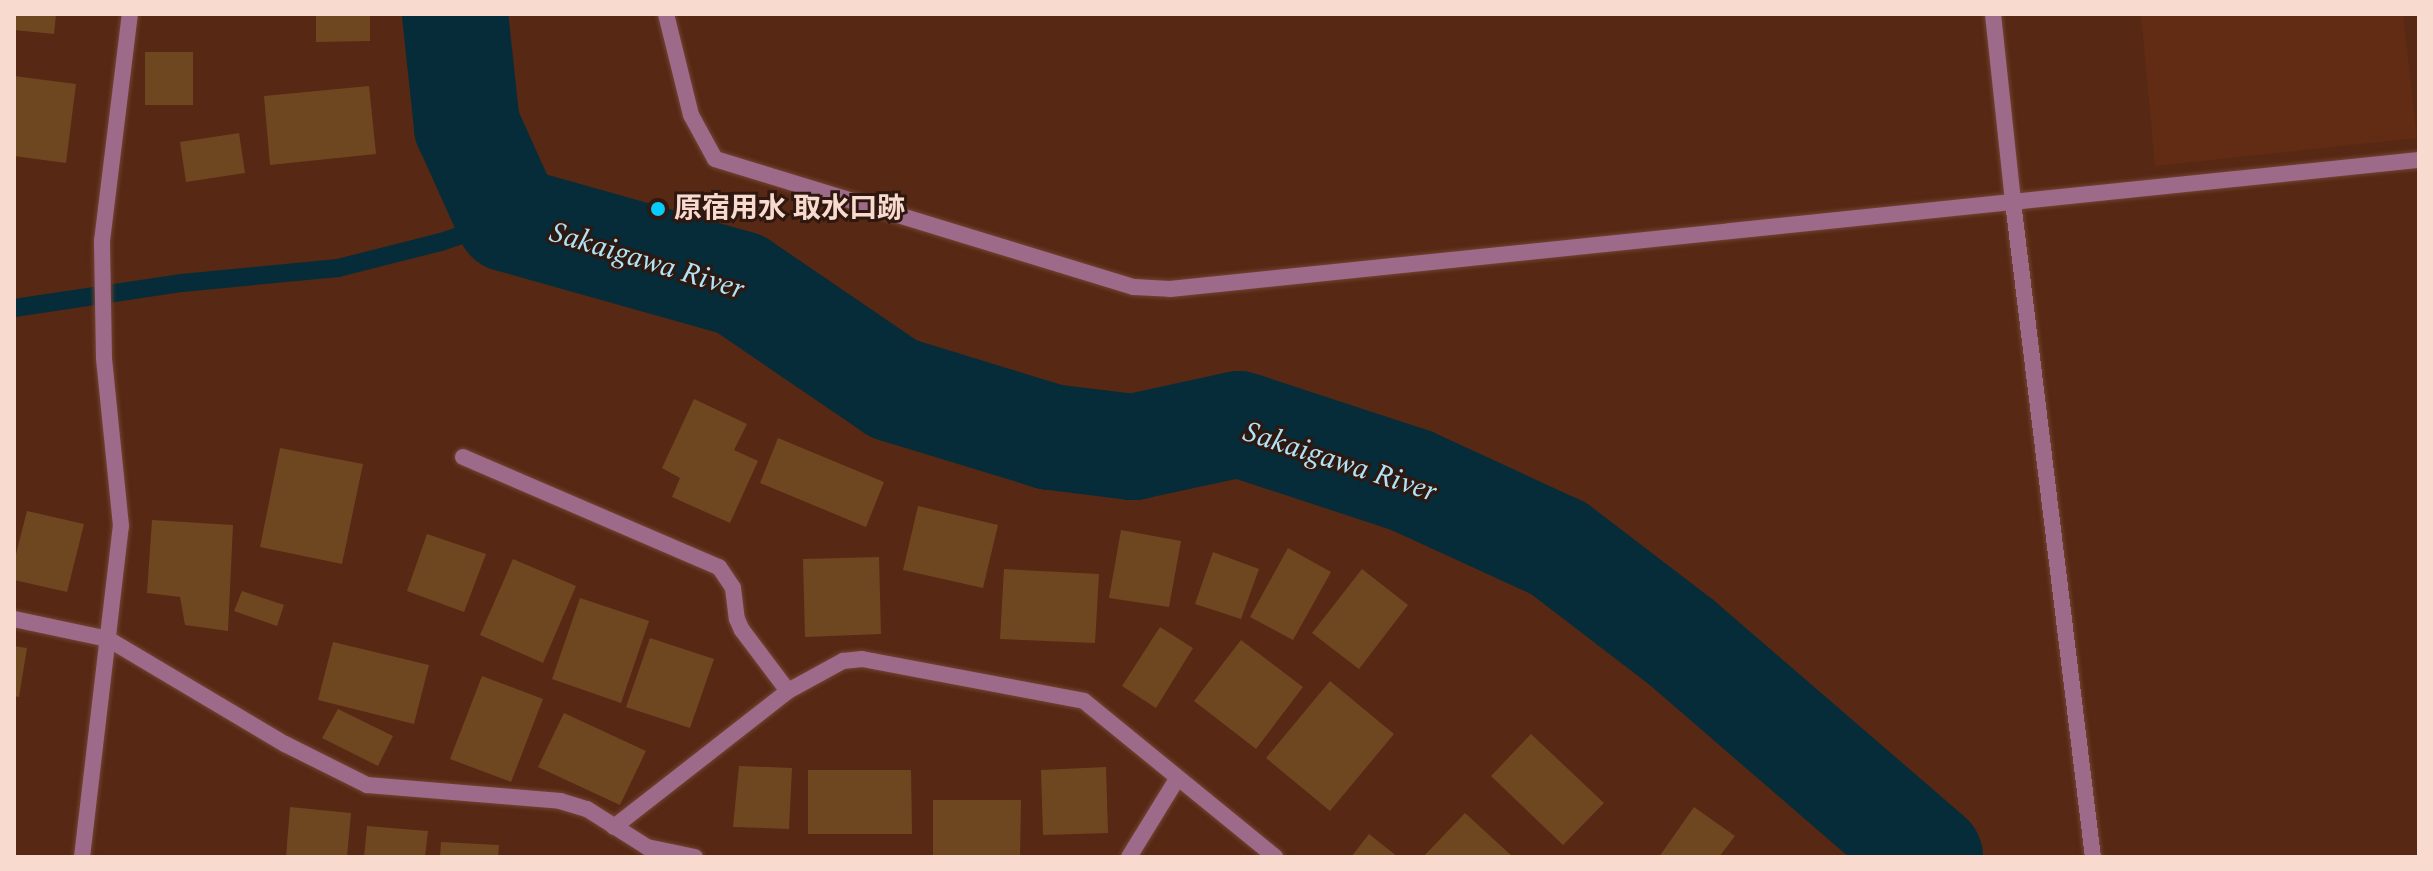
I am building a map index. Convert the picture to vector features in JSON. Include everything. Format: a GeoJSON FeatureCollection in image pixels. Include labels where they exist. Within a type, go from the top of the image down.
{"type":"FeatureCollection","features":[{"type":"Feature","properties":{"kind":"street"},"geometry":{"type":"LineString","coordinates":[[82,857],[121,526],[104,358],[102,241],[130,14]]}},
{"type":"Feature","properties":{"kind":"street"},"geometry":{"type":"LineString","coordinates":[[666,14],[691,115],[715,159],[1134,287],[1170,289],[2419,160]]}},
{"type":"Feature","properties":{"kind":"street"},"geometry":{"type":"LineString","coordinates":[[1993,14],[2093,857]]}},
{"type":"Feature","properties":{"kind":"street"},"geometry":{"type":"LineString","coordinates":[[463,457],[719,567],[733,588],[737,619],[742,630],[788,691]]}},
{"type":"Feature","properties":{"kind":"street"},"geometry":{"type":"LineString","coordinates":[[14,619],[108,639],[285,744],[367,785],[560,801],[587,809],[647,847],[695,857]]}},
{"type":"Feature","properties":{"kind":"street"},"geometry":{"type":"LineString","coordinates":[[614,827],[788,691],[843,661],[862,659],[1067,695],[1084,701],[1275,857]]}},
{"type":"Feature","properties":{"kind":"street"},"geometry":{"type":"LineString","coordinates":[[1129,857],[1177,779]]}},
{"type":"Feature","properties":{"kind":"shaded area"},"geometry":{"type":"Polygon","coordinates":[[[2141,14],[2403,14],[2417,138],[2155,166],[2141,14]]]}},
{"type":"Feature","properties":{"kind":"building"},"geometry":{"type":"Polygon","coordinates":[[[14,14],[56,14],[54,34],[14,30],[14,14]]]}},
{"type":"Feature","properties":{"kind":"building"},"geometry":{"type":"Polygon","coordinates":[[[316,14],[370,14],[370,41],[316,42],[316,14]]]}},
{"type":"Feature","properties":{"kind":"building"},"geometry":{"type":"Polygon","coordinates":[[[145,52],[193,52],[193,105],[145,105],[145,52]]]}},
{"type":"Feature","properties":{"kind":"building"},"geometry":{"type":"Polygon","coordinates":[[[14,76],[76,84],[66,163],[14,156],[14,76]]]}},
{"type":"Feature","properties":{"kind":"building"},"geometry":{"type":"Polygon","coordinates":[[[369,86],[376,154],[270,165],[264,96],[369,86]]]}},
{"type":"Feature","properties":{"kind":"building"},"geometry":{"type":"Polygon","coordinates":[[[239,133],[245,173],[186,182],[180,142],[239,133]]]}},
{"type":"Feature","properties":{"kind":"building"},"geometry":{"type":"Polygon","coordinates":[[[694,399],[747,424],[734,450],[758,461],[730,523],[672,497],[680,478],[662,468],[694,399]]]}},
{"type":"Feature","properties":{"kind":"building"},"geometry":{"type":"Polygon","coordinates":[[[778,438],[884,482],[866,527],[760,483],[778,438]]]}},
{"type":"Feature","properties":{"kind":"building"},"geometry":{"type":"Polygon","coordinates":[[[280,448],[363,464],[342,564],[260,547],[280,448]]]}},
{"type":"Feature","properties":{"kind":"building"},"geometry":{"type":"Polygon","coordinates":[[[918,506],[998,525],[983,588],[903,570],[918,506]]]}},
{"type":"Feature","properties":{"kind":"building"},"geometry":{"type":"Polygon","coordinates":[[[27,511],[84,524],[67,592],[14,580],[14,562],[27,511]]]}},
{"type":"Feature","properties":{"kind":"building"},"geometry":{"type":"Polygon","coordinates":[[[152,520],[233,525],[228,631],[185,625],[180,597],[147,593],[152,520]]]}},
{"type":"Feature","properties":{"kind":"building"},"geometry":{"type":"Polygon","coordinates":[[[1121,530],[1181,541],[1169,607],[1109,598],[1121,530]]]}},
{"type":"Feature","properties":{"kind":"building"},"geometry":{"type":"Polygon","coordinates":[[[427,534],[486,554],[464,612],[407,591],[427,534]]]}},
{"type":"Feature","properties":{"kind":"building"},"geometry":{"type":"Polygon","coordinates":[[[1288,548],[1331,572],[1293,640],[1250,617],[1288,548]]]}},
{"type":"Feature","properties":{"kind":"building"},"geometry":{"type":"Polygon","coordinates":[[[1213,552],[1259,569],[1241,619],[1195,604],[1213,552]]]}},
{"type":"Feature","properties":{"kind":"building"},"geometry":{"type":"Polygon","coordinates":[[[879,557],[881,634],[805,637],[803,559],[879,557]]]}},
{"type":"Feature","properties":{"kind":"building"},"geometry":{"type":"Polygon","coordinates":[[[513,559],[576,586],[543,663],[480,635],[513,559]]]}},
{"type":"Feature","properties":{"kind":"building"},"geometry":{"type":"Polygon","coordinates":[[[1004,569],[1099,574],[1095,643],[1000,639],[1004,569]]]}},
{"type":"Feature","properties":{"kind":"building"},"geometry":{"type":"Polygon","coordinates":[[[1362,569],[1408,605],[1359,669],[1312,633],[1362,569]]]}},
{"type":"Feature","properties":{"kind":"building"},"geometry":{"type":"Polygon","coordinates":[[[242,591],[284,605],[277,626],[234,611],[242,591]]]}},
{"type":"Feature","properties":{"kind":"building"},"geometry":{"type":"Polygon","coordinates":[[[580,598],[649,621],[621,703],[552,679],[580,598]]]}},
{"type":"Feature","properties":{"kind":"building"},"geometry":{"type":"Polygon","coordinates":[[[1160,627],[1193,648],[1156,708],[1122,686],[1160,627]]]}},
{"type":"Feature","properties":{"kind":"building"},"geometry":{"type":"Polygon","coordinates":[[[650,638],[714,659],[690,728],[626,707],[650,638]]]}},
{"type":"Feature","properties":{"kind":"building"},"geometry":{"type":"Polygon","coordinates":[[[1241,640],[1303,687],[1256,749],[1194,701],[1241,640]]]}},
{"type":"Feature","properties":{"kind":"building"},"geometry":{"type":"Polygon","coordinates":[[[333,642],[429,665],[414,724],[318,700],[333,642]]]}},
{"type":"Feature","properties":{"kind":"building"},"geometry":{"type":"Polygon","coordinates":[[[14,646],[27,648],[19,697],[14,696],[14,646]]]}},
{"type":"Feature","properties":{"kind":"building"},"geometry":{"type":"Polygon","coordinates":[[[482,676],[543,699],[511,782],[450,759],[482,676]]]}},
{"type":"Feature","properties":{"kind":"building"},"geometry":{"type":"Polygon","coordinates":[[[1330,681],[1394,734],[1330,811],[1266,758],[1330,681]]]}},
{"type":"Feature","properties":{"kind":"building"},"geometry":{"type":"Polygon","coordinates":[[[338,709],[393,736],[378,766],[322,738],[338,709]]]}},
{"type":"Feature","properties":{"kind":"building"},"geometry":{"type":"Polygon","coordinates":[[[564,713],[646,751],[620,805],[538,767],[564,713]]]}},
{"type":"Feature","properties":{"kind":"building"},"geometry":{"type":"Polygon","coordinates":[[[1531,734],[1604,803],[1563,845],[1491,776],[1531,734]]]}},
{"type":"Feature","properties":{"kind":"building"},"geometry":{"type":"Polygon","coordinates":[[[739,766],[792,768],[789,829],[733,827],[739,766]]]}},
{"type":"Feature","properties":{"kind":"building"},"geometry":{"type":"Polygon","coordinates":[[[1106,767],[1108,833],[1043,835],[1041,770],[1106,767]]]}},
{"type":"Feature","properties":{"kind":"building"},"geometry":{"type":"Polygon","coordinates":[[[808,770],[911,770],[912,834],[808,834],[808,770]]]}},
{"type":"Feature","properties":{"kind":"building"},"geometry":{"type":"Polygon","coordinates":[[[933,800],[1021,800],[1020,857],[933,857],[933,800]]]}},
{"type":"Feature","properties":{"kind":"building"},"geometry":{"type":"Polygon","coordinates":[[[290,807],[351,813],[347,857],[286,857],[290,807]]]}},
{"type":"Feature","properties":{"kind":"building"},"geometry":{"type":"Polygon","coordinates":[[[1694,807],[1735,836],[1719,857],[1659,857],[1694,807]]]}},
{"type":"Feature","properties":{"kind":"building"},"geometry":{"type":"Polygon","coordinates":[[[1465,813],[1513,857],[1423,857],[1465,813]]]}},
{"type":"Feature","properties":{"kind":"building"},"geometry":{"type":"Polygon","coordinates":[[[367,826],[428,831],[425,857],[364,857],[367,826]]]}},
{"type":"Feature","properties":{"kind":"building"},"geometry":{"type":"Polygon","coordinates":[[[1369,834],[1398,857],[1351,857],[1369,834]]]}},
{"type":"Feature","properties":{"kind":"building"},"geometry":{"type":"Polygon","coordinates":[[[441,842],[499,845],[498,857],[440,857],[441,842]]]}},
{"type":"Feature","properties":{"kind":"waterway","name":"Sakaigawa River"},"geometry":{"type":"LineString","coordinates":[[455,14],[467,126],[509,219],[740,284],[894,389],[1051,437],[1133,447],[1239,424],[1412,481],[1558,548],[1681,642],[1930,857]]}},
{"type":"Feature","properties":{"kind":"waterway"},"geometry":{"type":"LineString","coordinates":[[14,308],[182,283],[338,268],[441,242],[509,219]]}},
{"type":"Feature","properties":{"kind":"place","name":"原宿用水 取水口跡"},"geometry":{"type":"Point","coordinates":[658,209]}}]}
